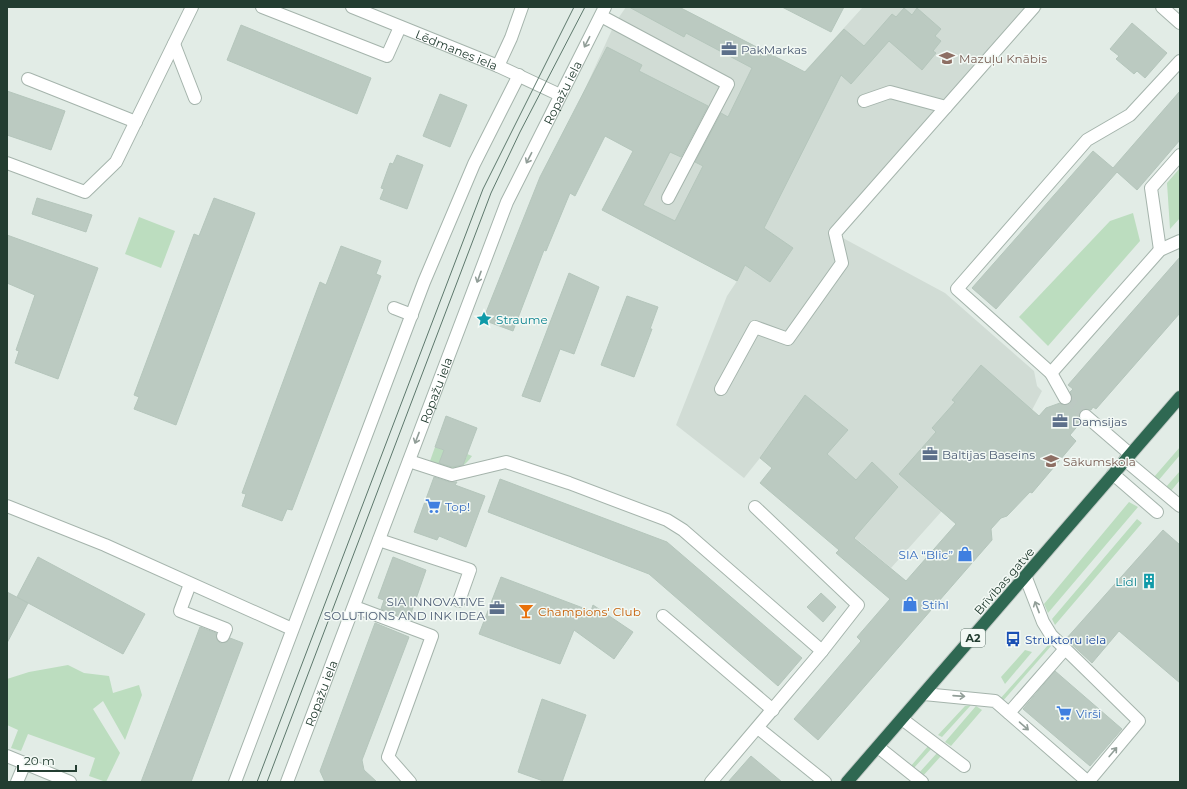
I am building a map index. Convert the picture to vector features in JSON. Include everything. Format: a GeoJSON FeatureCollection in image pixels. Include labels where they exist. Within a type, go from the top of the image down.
{"type":"FeatureCollection","features":[{"type":"Feature","properties":{"kind":"highway","name":"Brīvības gatve"},"geometry":{"type":"LineString","coordinates":[[848,782],[1026,578],[1180,397]]}},
{"type":"Feature","properties":{"kind":"street"},"geometry":{"type":"LineString","coordinates":[[7,163],[85,192],[116,162],[192,7]]}},
{"type":"Feature","properties":{"kind":"street"},"geometry":{"type":"LineString","coordinates":[[262,7],[387,56],[400,27]]}},
{"type":"Feature","properties":{"kind":"street","name":"Lēdmanes iela"},"geometry":{"type":"LineString","coordinates":[[352,7],[498,66],[560,95]]}},
{"type":"Feature","properties":{"kind":"street"},"geometry":{"type":"LineString","coordinates":[[498,66],[511,38],[522,7]]}},
{"type":"Feature","properties":{"kind":"street"},"geometry":{"type":"LineString","coordinates":[[721,389],[755,327],[788,339],[842,263],[835,233],[1034,7]]}},
{"type":"Feature","properties":{"kind":"street"},"geometry":{"type":"LineString","coordinates":[[1162,7],[1180,23]]}},
{"type":"Feature","properties":{"kind":"street"},"geometry":{"type":"LineString","coordinates":[[603,11],[728,84],[668,198]]}},
{"type":"Feature","properties":{"kind":"street","name":"Ropažu iela"},"geometry":{"type":"LineString","coordinates":[[287,782],[507,202],[603,11]]}},
{"type":"Feature","properties":{"kind":"street"},"geometry":{"type":"LineString","coordinates":[[174,44],[195,98]]}},
{"type":"Feature","properties":{"kind":"street"},"geometry":{"type":"LineString","coordinates":[[1065,398],[1051,373],[957,289],[1087,140],[1130,115],[1180,60]]}},
{"type":"Feature","properties":{"kind":"street"},"geometry":{"type":"LineString","coordinates":[[235,782],[412,315],[474,164],[519,75]]}},
{"type":"Feature","properties":{"kind":"street"},"geometry":{"type":"LineString","coordinates":[[28,80],[136,122]]}},
{"type":"Feature","properties":{"kind":"street"},"geometry":{"type":"LineString","coordinates":[[864,101],[890,92],[946,107]]}},
{"type":"Feature","properties":{"kind":"street"},"geometry":{"type":"LineString","coordinates":[[1160,250],[1151,188],[1180,155]]}},
{"type":"Feature","properties":{"kind":"street"},"geometry":{"type":"LineString","coordinates":[[1051,373],[1160,250],[1180,241]]}},
{"type":"Feature","properties":{"kind":"street"},"geometry":{"type":"LineString","coordinates":[[394,308],[412,315]]}},
{"type":"Feature","properties":{"kind":"street"},"geometry":{"type":"LineString","coordinates":[[1086,416],[1180,506]]}},
{"type":"Feature","properties":{"kind":"street"},"geometry":{"type":"LineString","coordinates":[[409,461],[452,475],[506,462],[569,483],[667,520],[683,530],[822,651]]}},
{"type":"Feature","properties":{"kind":"street"},"geometry":{"type":"LineString","coordinates":[[1113,474],[1157,512]]}},
{"type":"Feature","properties":{"kind":"street"},"geometry":{"type":"LineString","coordinates":[[7,506],[105,545],[292,629]]}},
{"type":"Feature","properties":{"kind":"street"},"geometry":{"type":"LineString","coordinates":[[711,782],[822,651],[858,605],[755,507]]}},
{"type":"Feature","properties":{"kind":"street"},"geometry":{"type":"LineString","coordinates":[[379,540],[470,570],[459,601]]}},
{"type":"Feature","properties":{"kind":"street"},"geometry":{"type":"LineString","coordinates":[[924,694],[995,701],[1088,782],[1139,721],[1051,635],[1043,622],[1026,578]]}},
{"type":"Feature","properties":{"kind":"street"},"geometry":{"type":"LineString","coordinates":[[190,584],[180,611],[226,629],[223,636]]}},
{"type":"Feature","properties":{"kind":"street"},"geometry":{"type":"LineString","coordinates":[[354,607],[432,636],[388,757],[410,782]]}},
{"type":"Feature","properties":{"kind":"street"},"geometry":{"type":"LineString","coordinates":[[663,616],[773,710]]}},
{"type":"Feature","properties":{"kind":"street"},"geometry":{"type":"LineString","coordinates":[[1008,713],[1065,649]]}},
{"type":"Feature","properties":{"kind":"street"},"geometry":{"type":"LineString","coordinates":[[902,719],[964,766]]}},
{"type":"Feature","properties":{"kind":"street"},"geometry":{"type":"LineString","coordinates":[[758,728],[825,782]]}},
{"type":"Feature","properties":{"kind":"street"},"geometry":{"type":"LineString","coordinates":[[878,747],[922,782]]}},
{"type":"Feature","properties":{"kind":"street"},"geometry":{"type":"LineString","coordinates":[[7,756],[70,782]]}},
{"type":"Feature","properties":{"kind":"street"},"geometry":{"type":"LineString","coordinates":[[17,782],[25,763]]}},
{"type":"Feature","properties":{"kind":"shaded area"},"geometry":{"type":"Polygon","coordinates":[[[626,7],[679,7],[804,72],[863,7],[1043,7],[943,121],[934,113],[828,230],[945,293],[1034,371],[1037,386],[1042,391],[1032,410],[891,568],[760,458],[744,478],[676,425],[727,296],[737,281],[612,215],[647,149],[575,111],[615,23],[626,7]]]}},
{"type":"Feature","properties":{"kind":"green space"},"geometry":{"type":"Polygon","coordinates":[[[1180,168],[1180,218],[1170,229],[1167,183],[1180,168]]]}},
{"type":"Feature","properties":{"kind":"green space"},"geometry":{"type":"Polygon","coordinates":[[[1133,213],[1140,241],[1048,346],[1019,317],[1110,221],[1133,213]]]}},
{"type":"Feature","properties":{"kind":"green space"},"geometry":{"type":"Polygon","coordinates":[[[139,217],[175,231],[161,268],[125,254],[139,217]]]}},
{"type":"Feature","properties":{"kind":"green space"},"geometry":{"type":"Polygon","coordinates":[[[435,447],[466,458],[467,454],[472,456],[467,462],[458,467],[453,468],[442,466],[430,461],[435,447]]]}},
{"type":"Feature","properties":{"kind":"green space"},"geometry":{"type":"Polygon","coordinates":[[[1180,447],[1180,455],[1158,481],[1154,477],[1180,447]]]}},
{"type":"Feature","properties":{"kind":"green space"},"geometry":{"type":"Polygon","coordinates":[[[1180,471],[1180,480],[1171,491],[1166,487],[1180,471]]]}},
{"type":"Feature","properties":{"kind":"green space"},"geometry":{"type":"Polygon","coordinates":[[[1129,502],[1138,507],[1048,613],[1044,604],[1129,502]]]}},
{"type":"Feature","properties":{"kind":"green space"},"geometry":{"type":"Polygon","coordinates":[[[1137,519],[1142,523],[1055,625],[1052,619],[1137,519]]]}},
{"type":"Feature","properties":{"kind":"green space"},"geometry":{"type":"Polygon","coordinates":[[[1049,644],[1051,646],[1002,702],[999,700],[1049,644]]]}},
{"type":"Feature","properties":{"kind":"green space"},"geometry":{"type":"Polygon","coordinates":[[[1025,650],[1032,652],[1005,684],[1001,677],[1025,650]]]}},
{"type":"Feature","properties":{"kind":"green space"},"geometry":{"type":"Polygon","coordinates":[[[68,665],[84,673],[109,676],[113,693],[139,685],[142,695],[125,740],[103,701],[93,709],[120,753],[106,782],[89,776],[95,758],[28,734],[21,751],[11,748],[18,730],[7,725],[7,679],[29,672],[68,665]]]}},
{"type":"Feature","properties":{"kind":"green space"},"geometry":{"type":"Polygon","coordinates":[[[971,705],[942,737],[938,735],[965,706],[971,705]]]}},
{"type":"Feature","properties":{"kind":"green space"},"geometry":{"type":"Polygon","coordinates":[[[976,706],[982,710],[951,746],[945,742],[976,706]]]}},
{"type":"Feature","properties":{"kind":"green space"},"geometry":{"type":"Polygon","coordinates":[[[929,745],[932,748],[913,769],[910,767],[929,745]]]}},
{"type":"Feature","properties":{"kind":"green space"},"geometry":{"type":"Polygon","coordinates":[[[937,753],[941,756],[922,777],[918,774],[937,753]]]}},
{"type":"Feature","properties":{"kind":"building"},"geometry":{"type":"Polygon","coordinates":[[[629,7],[679,7],[805,72],[844,29],[864,46],[892,14],[896,17],[904,8],[912,15],[917,8],[941,29],[935,36],[941,41],[933,51],[936,53],[922,70],[889,41],[851,84],[841,75],[764,228],[793,248],[770,282],[745,265],[737,281],[602,210],[633,151],[605,136],[575,196],[570,193],[546,251],[544,250],[513,331],[483,320],[540,177],[607,47],[642,65],[639,71],[708,106],[681,157],[670,152],[643,205],[675,221],[703,166],[695,162],[721,113],[728,117],[752,68],[686,33],[684,37],[629,7]]]}},
{"type":"Feature","properties":{"kind":"building"},"geometry":{"type":"Polygon","coordinates":[[[782,7],[844,7],[831,32],[782,7]]]}},
{"type":"Feature","properties":{"kind":"building"},"geometry":{"type":"Polygon","coordinates":[[[1132,23],[1167,53],[1145,78],[1137,71],[1134,74],[1116,59],[1119,56],[1110,49],[1132,23]]]}},
{"type":"Feature","properties":{"kind":"building"},"geometry":{"type":"Polygon","coordinates":[[[241,25],[371,78],[357,114],[227,60],[241,25]]]}},
{"type":"Feature","properties":{"kind":"building"},"geometry":{"type":"Polygon","coordinates":[[[7,91],[65,111],[51,150],[7,135],[7,91]]]}},
{"type":"Feature","properties":{"kind":"building"},"geometry":{"type":"Polygon","coordinates":[[[1180,91],[1180,140],[1137,190],[1117,172],[996,309],[972,288],[1093,151],[1113,168],[1180,91]]]}},
{"type":"Feature","properties":{"kind":"building"},"geometry":{"type":"Polygon","coordinates":[[[440,94],[467,105],[450,147],[423,136],[440,94]]]}},
{"type":"Feature","properties":{"kind":"building"},"geometry":{"type":"Polygon","coordinates":[[[397,155],[423,165],[407,209],[380,199],[384,189],[381,188],[390,163],[393,164],[397,155]]]}},
{"type":"Feature","properties":{"kind":"building"},"geometry":{"type":"Polygon","coordinates":[[[37,198],[92,215],[86,232],[32,214],[37,198]]]}},
{"type":"Feature","properties":{"kind":"building"},"geometry":{"type":"Polygon","coordinates":[[[214,198],[255,213],[176,425],[134,409],[139,397],[134,395],[194,234],[199,236],[214,198]]]}},
{"type":"Feature","properties":{"kind":"building"},"geometry":{"type":"Polygon","coordinates":[[[7,235],[98,268],[58,379],[15,363],[19,351],[16,350],[35,295],[7,283],[7,235]]]}},
{"type":"Feature","properties":{"kind":"building"},"geometry":{"type":"Polygon","coordinates":[[[341,246],[381,261],[376,274],[381,276],[292,510],[287,509],[282,521],[242,506],[246,494],[242,493],[320,282],[326,285],[341,246]]]}},
{"type":"Feature","properties":{"kind":"building"},"geometry":{"type":"Polygon","coordinates":[[[1180,257],[1180,313],[1096,409],[1093,407],[1091,410],[1084,409],[1080,411],[1079,418],[1081,422],[1070,435],[1076,441],[1032,493],[1030,492],[1007,516],[1001,518],[991,529],[992,540],[818,740],[794,719],[861,641],[857,637],[890,599],[836,553],[839,550],[760,483],[772,468],[760,458],[805,395],[848,430],[827,454],[856,480],[872,462],[898,487],[854,538],[906,581],[956,524],[899,474],[936,432],[932,428],[955,402],[952,400],[981,365],[1039,416],[1046,408],[1060,403],[1065,405],[1069,404],[1072,398],[1070,392],[1073,389],[1068,385],[1180,257]]]}},
{"type":"Feature","properties":{"kind":"building"},"geometry":{"type":"Polygon","coordinates":[[[569,273],[599,287],[574,354],[560,349],[540,402],[522,396],[569,273]]]}},
{"type":"Feature","properties":{"kind":"building"},"geometry":{"type":"Polygon","coordinates":[[[627,296],[658,307],[650,329],[652,329],[634,377],[601,365],[627,296]]]}},
{"type":"Feature","properties":{"kind":"building"},"geometry":{"type":"Polygon","coordinates":[[[446,416],[477,428],[463,465],[452,467],[439,463],[444,450],[435,447],[446,416]]]}},
{"type":"Feature","properties":{"kind":"building"},"geometry":{"type":"Polygon","coordinates":[[[434,477],[450,482],[457,482],[455,485],[485,496],[466,547],[439,536],[437,540],[414,532],[434,477]]]}},
{"type":"Feature","properties":{"kind":"building"},"geometry":{"type":"Polygon","coordinates":[[[500,479],[667,542],[802,658],[778,686],[649,574],[488,512],[500,479]]]}},
{"type":"Feature","properties":{"kind":"building","name":"Lidl"},"geometry":{"type":"Polygon","coordinates":[[[1163,530],[1180,545],[1180,683],[1119,631],[1092,663],[1066,639],[1163,530]]]}},
{"type":"Feature","properties":{"kind":"building"},"geometry":{"type":"Polygon","coordinates":[[[38,557],[145,614],[123,654],[17,597],[38,557]]]}},
{"type":"Feature","properties":{"kind":"building"},"geometry":{"type":"Polygon","coordinates":[[[393,557],[426,570],[409,619],[381,609],[384,600],[378,598],[393,557]]]}},
{"type":"Feature","properties":{"kind":"building"},"geometry":{"type":"Polygon","coordinates":[[[501,577],[591,611],[593,605],[633,632],[614,659],[574,630],[560,664],[479,634],[501,577]]]}},
{"type":"Feature","properties":{"kind":"building"},"geometry":{"type":"Polygon","coordinates":[[[7,592],[28,603],[7,643],[7,592]]]}},
{"type":"Feature","properties":{"kind":"building"},"geometry":{"type":"Polygon","coordinates":[[[821,593],[836,607],[823,622],[807,607],[821,593]]]}},
{"type":"Feature","properties":{"kind":"building"},"geometry":{"type":"Polygon","coordinates":[[[375,623],[409,637],[362,760],[364,770],[377,782],[325,782],[320,771],[375,623]]]}},
{"type":"Feature","properties":{"kind":"building"},"geometry":{"type":"Polygon","coordinates":[[[200,627],[216,633],[217,640],[220,643],[227,642],[230,638],[243,643],[191,782],[141,782],[200,627]]]}},
{"type":"Feature","properties":{"kind":"building","name":"Virši"},"geometry":{"type":"Polygon","coordinates":[[[1055,671],[1122,729],[1090,766],[1023,709],[1055,671]]]}},
{"type":"Feature","properties":{"kind":"building"},"geometry":{"type":"Polygon","coordinates":[[[542,699],[586,715],[562,782],[546,782],[518,772],[542,699]]]}},
{"type":"Feature","properties":{"kind":"building"},"geometry":{"type":"Polygon","coordinates":[[[751,756],[782,782],[728,782],[751,756]]]}},
{"type":"Feature","properties":{"kind":"tunnel"},"geometry":{"type":"LineString","coordinates":[[1065,398],[1086,416]]}},
{"type":"Feature","properties":{"kind":"tram line"},"geometry":{"type":"LineString","coordinates":[[257,782],[483,189],[574,7]]}},
{"type":"Feature","properties":{"kind":"tram line"},"geometry":{"type":"LineString","coordinates":[[267,782],[491,193],[520,132],[585,7]]}},
{"type":"Feature","properties":{"kind":"place","name":"PakMarkas"},"geometry":{"type":"Point","coordinates":[729,49]}},
{"type":"Feature","properties":{"kind":"place","name":"Mazuļu Knābis"},"geometry":{"type":"Point","coordinates":[947,58]}},
{"type":"Feature","properties":{"kind":"place","name":"Straume"},"geometry":{"type":"Point","coordinates":[484,319]}},
{"type":"Feature","properties":{"kind":"place","name":"Damsijas"},"geometry":{"type":"Point","coordinates":[1060,421]}},
{"type":"Feature","properties":{"kind":"place","name":"Baltijas Baseins"},"geometry":{"type":"Point","coordinates":[930,454]}},
{"type":"Feature","properties":{"kind":"place","name":"Sākumskola"},"geometry":{"type":"Point","coordinates":[1051,461]}},
{"type":"Feature","properties":{"kind":"place","name":"Top!"},"geometry":{"type":"Point","coordinates":[433,506]}},
{"type":"Feature","properties":{"kind":"place","name":"SIA “Blic”"},"geometry":{"type":"Point","coordinates":[965,554]}},
{"type":"Feature","properties":{"kind":"place","name":"Lidl"},"geometry":{"type":"Point","coordinates":[1149,581]}},
{"type":"Feature","properties":{"kind":"place","name":"Stihl"},"geometry":{"type":"Point","coordinates":[910,604]}},
{"type":"Feature","properties":{"kind":"place","name":"SIA INNOVATIVE SOLUTIONS AND INK IDEA"},"geometry":{"type":"Point","coordinates":[497,608]}},
{"type":"Feature","properties":{"kind":"place","name":"Champions' Club"},"geometry":{"type":"Point","coordinates":[526,611]}},
{"type":"Feature","properties":{"kind":"place","name":"Struktoru iela"},"geometry":{"type":"Point","coordinates":[1013,639]}},
{"type":"Feature","properties":{"kind":"place","name":"Virši"},"geometry":{"type":"Point","coordinates":[1064,713]}}]}
